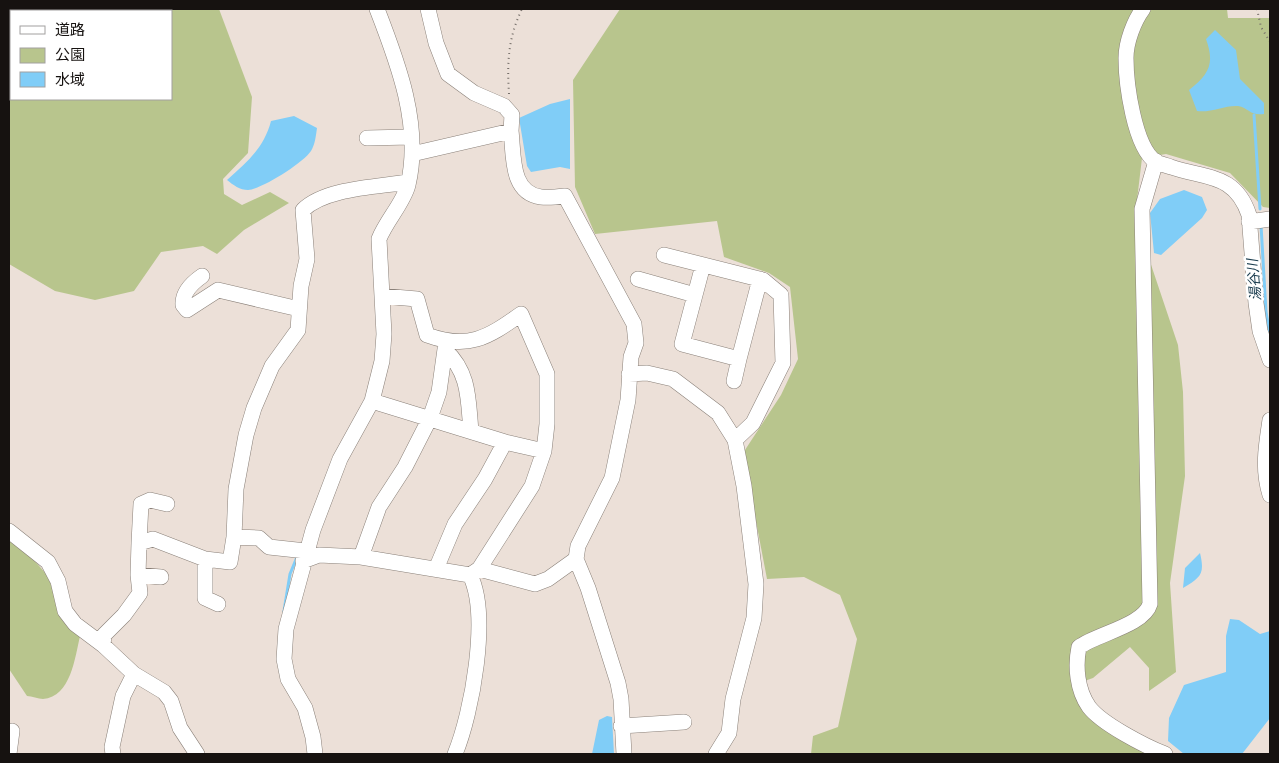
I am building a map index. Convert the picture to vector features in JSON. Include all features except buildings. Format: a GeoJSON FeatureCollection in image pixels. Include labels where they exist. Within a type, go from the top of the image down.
{"type":"FeatureCollection","features":[{"type":"Feature","properties":{"kind":"street"},"geometry":{"type":"LineString","coordinates":[[315,754],[313,737],[305,708],[288,678],[284,658],[286,629],[305,556],[340,459],[372,401],[382,361],[380,239],[408,182],[412,154],[399,66],[377,9]]}},
{"type":"Feature","properties":{"kind":"street"},"geometry":{"type":"LineString","coordinates":[[428,9],[436,43],[448,74],[474,92],[504,106],[511,114],[516,177],[524,191],[540,197],[565,196],[578,225],[628,310],[634,324],[636,343],[629,374],[624,426],[612,478],[578,546],[576,559],[588,588],[618,683],[621,699],[624,754]]}},
{"type":"Feature","properties":{"kind":"street"},"geometry":{"type":"LineString","coordinates":[[1143,9],[1135,20],[1126,57],[1134,119],[1142,144],[1156,162],[1219,179],[1234,188],[1244,199],[1249,222],[1260,331],[1270,360]]}},
{"type":"Feature","properties":{"kind":"street"},"geometry":{"type":"LineString","coordinates":[[412,154],[511,131]]}},
{"type":"Feature","properties":{"kind":"street"},"geometry":{"type":"LineString","coordinates":[[367,138],[410,137]]}},
{"type":"Feature","properties":{"kind":"street"},"geometry":{"type":"LineString","coordinates":[[1156,162],[1142,209],[1150,604],[1139,619],[1090,639],[1079,647],[1075,663],[1082,692],[1090,708],[1142,744],[1165,754]]}},
{"type":"Feature","properties":{"kind":"street"},"geometry":{"type":"LineString","coordinates":[[139,543],[153,540],[205,559],[230,562],[234,537],[236,489],[246,435],[254,408],[272,366],[298,330],[301,286],[307,259],[303,210],[312,202],[331,195],[408,182]]}},
{"type":"Feature","properties":{"kind":"street"},"geometry":{"type":"LineString","coordinates":[[1249,222],[1270,219]]}},
{"type":"Feature","properties":{"kind":"street"},"geometry":{"type":"LineString","coordinates":[[664,255],[760,280],[781,295],[783,363],[753,423],[735,440]]}},
{"type":"Feature","properties":{"kind":"street"},"geometry":{"type":"LineString","coordinates":[[703,265],[682,344],[739,359]]}},
{"type":"Feature","properties":{"kind":"street"},"geometry":{"type":"LineString","coordinates":[[202,276],[192,284],[183,298],[183,305],[187,310],[218,290],[299,309]]}},
{"type":"Feature","properties":{"kind":"street"},"geometry":{"type":"LineString","coordinates":[[638,279],[695,295]]}},
{"type":"Feature","properties":{"kind":"street"},"geometry":{"type":"LineString","coordinates":[[734,381],[760,280]]}},
{"type":"Feature","properties":{"kind":"street"},"geometry":{"type":"LineString","coordinates":[[382,296],[417,299],[427,335],[446,346],[457,361],[467,387],[471,431]]}},
{"type":"Feature","properties":{"kind":"street"},"geometry":{"type":"LineString","coordinates":[[446,346],[475,342],[521,314],[534,340],[546,374],[547,424],[544,451],[532,486],[474,572],[480,626],[463,735],[455,754]]}},
{"type":"Feature","properties":{"kind":"street"},"geometry":{"type":"LineString","coordinates":[[361,557],[379,507],[405,467],[430,418],[439,392],[446,346]]}},
{"type":"Feature","properties":{"kind":"street"},"geometry":{"type":"LineString","coordinates":[[629,374],[647,374],[673,379],[718,413],[735,440],[744,486],[756,584],[754,618],[733,699],[729,733],[716,754]]}},
{"type":"Feature","properties":{"kind":"street"},"geometry":{"type":"LineString","coordinates":[[372,401],[505,442],[544,451]]}},
{"type":"Feature","properties":{"kind":"street"},"geometry":{"type":"LineString","coordinates":[[1270,420],[1265,451],[1265,478],[1270,495]]}},
{"type":"Feature","properties":{"kind":"street"},"geometry":{"type":"LineString","coordinates":[[436,569],[454,524],[485,479],[505,442]]}},
{"type":"Feature","properties":{"kind":"street"},"geometry":{"type":"LineString","coordinates":[[103,645],[104,635],[124,615],[140,593],[138,575],[141,504],[150,500],[167,504]]}},
{"type":"Feature","properties":{"kind":"street"},"geometry":{"type":"LineString","coordinates":[[9,531],[48,562],[58,581],[65,611],[75,624],[103,645],[134,674],[164,692],[171,701],[180,728],[197,754]]}},
{"type":"Feature","properties":{"kind":"street"},"geometry":{"type":"LineString","coordinates":[[234,537],[259,538],[269,547],[305,556],[361,557],[436,569],[474,572],[535,584],[548,579],[576,559]]}},
{"type":"Feature","properties":{"kind":"street"},"geometry":{"type":"LineString","coordinates":[[205,559],[205,598],[218,604]]}},
{"type":"Feature","properties":{"kind":"street"},"geometry":{"type":"LineString","coordinates":[[138,575],[161,577]]}},
{"type":"Feature","properties":{"kind":"street"},"geometry":{"type":"LineString","coordinates":[[113,754],[112,746],[124,696],[134,674]]}},
{"type":"Feature","properties":{"kind":"street"},"geometry":{"type":"LineString","coordinates":[[621,726],[684,722]]}},
{"type":"Feature","properties":{"kind":"street"},"geometry":{"type":"LineString","coordinates":[[9,754],[12,731]]}},
{"type":"Feature","properties":{"kind":"path"},"geometry":{"type":"LineString","coordinates":[[511,114],[508,52],[512,30],[522,9]]}},
{"type":"Feature","properties":{"kind":"path"},"geometry":{"type":"LineString","coordinates":[[1257,9],[1261,28],[1270,42]]}},
{"type":"Feature","properties":{"kind":"green space"},"geometry":{"type":"Polygon","coordinates":[[[9,9],[219,9],[252,97],[248,153],[223,179],[224,194],[242,205],[270,192],[289,203],[244,230],[217,254],[203,246],[161,252],[134,291],[95,300],[55,291],[9,264],[9,9]]]}},
{"type":"Feature","properties":{"kind":"green space"},"geometry":{"type":"Polygon","coordinates":[[[620,9],[1227,9],[1228,18],[1270,18],[1270,208],[1263,207],[1230,173],[1166,154],[1142,158],[1135,217],[1178,345],[1183,392],[1185,476],[1170,583],[1176,672],[1149,691],[1149,668],[1130,647],[1093,678],[1076,684],[1084,712],[1151,754],[811,754],[813,736],[838,727],[857,639],[840,595],[804,577],[767,579],[743,453],[781,395],[798,359],[790,287],[769,273],[724,257],[717,221],[595,234],[575,187],[573,80],[620,9]]]}},
{"type":"Feature","properties":{"kind":"green space"},"geometry":{"type":"Polygon","coordinates":[[[9,539],[25,550],[48,576],[62,618],[80,636],[66,684],[52,697],[43,699],[27,696],[9,669],[9,539]]]}},
{"type":"Feature","properties":{"kind":"water"},"geometry":{"type":"Polygon","coordinates":[[[1215,30],[1236,50],[1240,79],[1264,103],[1264,114],[1256,114],[1238,106],[1197,111],[1189,90],[1206,73],[1210,62],[1210,55],[1206,39],[1215,30]]]}},
{"type":"Feature","properties":{"kind":"water"},"geometry":{"type":"Polygon","coordinates":[[[570,99],[570,169],[560,167],[531,172],[527,166],[519,118],[550,104],[570,99]]]}},
{"type":"Feature","properties":{"kind":"water"},"geometry":{"type":"Polygon","coordinates":[[[294,116],[317,128],[313,146],[307,156],[282,175],[254,189],[242,189],[227,180],[248,161],[259,147],[271,121],[294,116]]]}},
{"type":"Feature","properties":{"kind":"water"},"geometry":{"type":"Polygon","coordinates":[[[1184,190],[1202,197],[1207,210],[1202,218],[1161,255],[1154,253],[1150,213],[1160,199],[1184,190]]]}},
{"type":"Feature","properties":{"kind":"water"},"geometry":{"type":"Polygon","coordinates":[[[1200,553],[1202,570],[1198,578],[1183,588],[1185,568],[1200,553]]]}},
{"type":"Feature","properties":{"kind":"water"},"geometry":{"type":"Polygon","coordinates":[[[1230,619],[1239,620],[1260,634],[1270,631],[1270,718],[1242,754],[1184,754],[1168,741],[1169,718],[1184,685],[1226,672],[1226,636],[1230,619]]]}},
{"type":"Feature","properties":{"kind":"water"},"geometry":{"type":"Polygon","coordinates":[[[607,716],[612,717],[614,754],[592,754],[599,720],[607,716]]]}},
{"type":"Feature","properties":{"kind":"waterway","name":"湯谷川"},"geometry":{"type":"LineString","coordinates":[[1254,115],[1260,209]]}},
{"type":"Feature","properties":{"kind":"waterway","name":"湯谷川"},"geometry":{"type":"LineString","coordinates":[[1261,225],[1266,312],[1270,335]]}},
{"type":"Feature","properties":{"kind":"waterway"},"geometry":{"type":"LineString","coordinates":[[284,611],[290,574],[297,557]]}}]}
